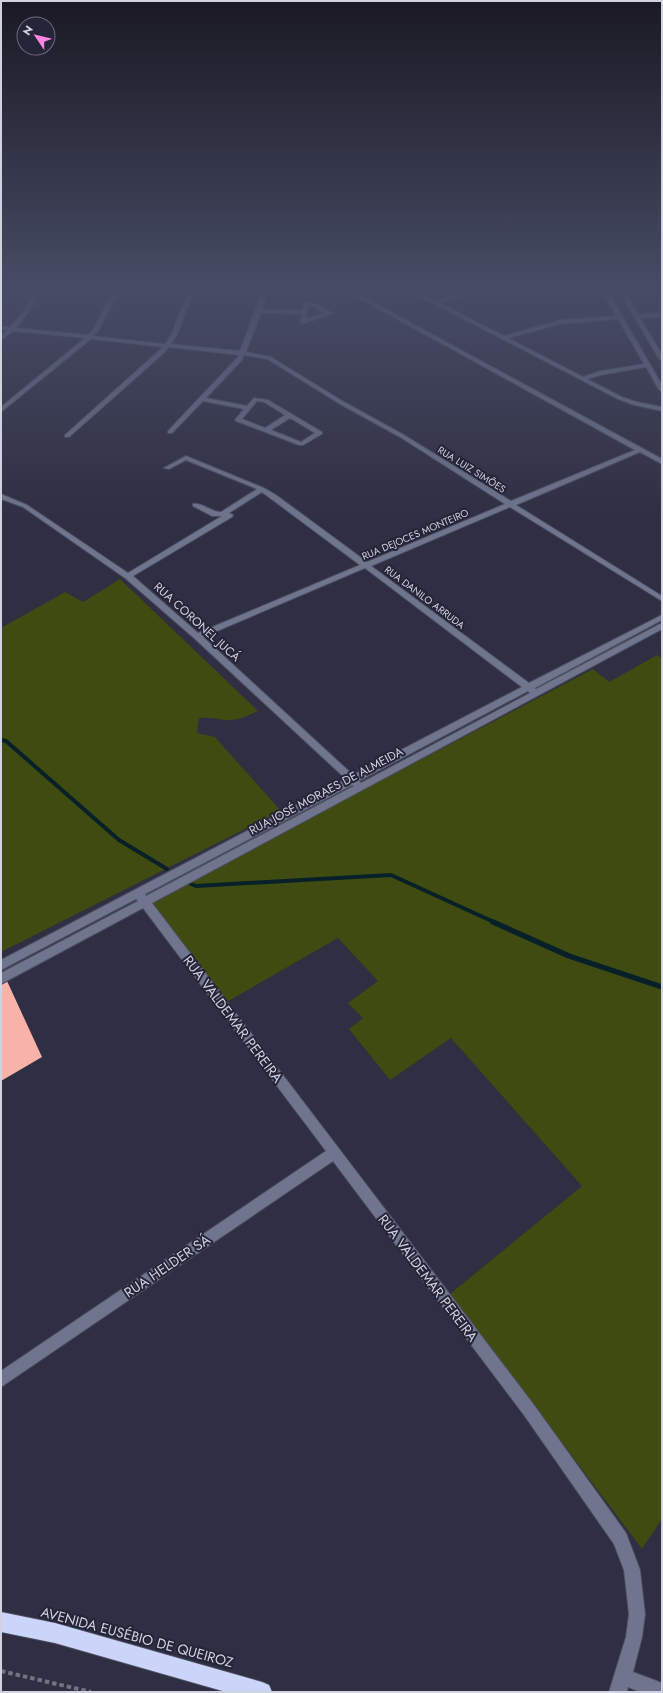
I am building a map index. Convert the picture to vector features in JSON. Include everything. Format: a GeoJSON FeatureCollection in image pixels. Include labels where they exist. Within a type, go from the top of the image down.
{"type":"FeatureCollection","features":[{"type":"Feature","properties":{"kind":"highway","name":"AVENIDA EUSÉBIO DE QUEIROZ"},"geometry":{"type":"LineString","coordinates":[[1,1622],[55,1633],[262,1692]]}},
{"type":"Feature","properties":{"kind":"street"},"geometry":{"type":"LineString","coordinates":[[1,410],[57,365]]}},
{"type":"Feature","properties":{"kind":"street"},"geometry":{"type":"LineString","coordinates":[[67,436],[146,365]]}},
{"type":"Feature","properties":{"kind":"street"},"geometry":{"type":"LineString","coordinates":[[170,432],[233,365]]}},
{"type":"Feature","properties":{"kind":"street","name":"RUA LUIZ SIMÕES"},"geometry":{"type":"LineString","coordinates":[[280,365],[342,403],[402,436],[662,599]]}},
{"type":"Feature","properties":{"kind":"street"},"geometry":{"type":"LineString","coordinates":[[484,365],[662,462]]}},
{"type":"Feature","properties":{"kind":"street"},"geometry":{"type":"LineString","coordinates":[[555,365],[628,401],[662,409]]}},
{"type":"Feature","properties":{"kind":"street"},"geometry":{"type":"LineString","coordinates":[[581,379],[600,373],[647,365],[662,390]]}},
{"type":"Feature","properties":{"kind":"street"},"geometry":{"type":"LineString","coordinates":[[201,399],[249,408]]}},
{"type":"Feature","properties":{"kind":"street"},"geometry":{"type":"LineString","coordinates":[[256,400],[266,401],[290,416],[320,434],[301,444],[238,420],[256,400]]}},
{"type":"Feature","properties":{"kind":"street"},"geometry":{"type":"LineString","coordinates":[[265,430],[290,416]]}},
{"type":"Feature","properties":{"kind":"street","name":"RUA DEJOCES MONTEIRO"},"geometry":{"type":"LineString","coordinates":[[197,636],[640,450]]}},
{"type":"Feature","properties":{"kind":"street","name":"RUA DANILO ARRUDA"},"geometry":{"type":"LineString","coordinates":[[167,468],[186,458],[264,490],[533,690]]}},
{"type":"Feature","properties":{"kind":"street"},"geometry":{"type":"LineString","coordinates":[[195,505],[215,514],[223,514],[264,490]]}},
{"type":"Feature","properties":{"kind":"street"},"geometry":{"type":"LineString","coordinates":[[128,576],[264,490]]}},
{"type":"Feature","properties":{"kind":"street","name":"RUA CORONEL JUCÁ"},"geometry":{"type":"LineString","coordinates":[[1,496],[25,506],[128,576],[197,636],[360,788]]}},
{"type":"Feature","properties":{"kind":"street","name":"RUA JOSÉ MORAES DE ALMEIDA"},"geometry":{"type":"LineString","coordinates":[[6,962],[141,897],[360,788],[662,617]]}},
{"type":"Feature","properties":{"kind":"street","name":"RUA JOSÉ MORAES DE ALMEIDA"},"geometry":{"type":"LineString","coordinates":[[1,978],[141,897],[352,780],[662,626]]}},
{"type":"Feature","properties":{"kind":"street","name":"RUA VALDEMAR PEREIRA"},"geometry":{"type":"LineString","coordinates":[[141,897],[529,1410],[620,1539],[632,1570],[637,1614],[634,1637],[620,1684]]}},
{"type":"Feature","properties":{"kind":"street"},"geometry":{"type":"LineString","coordinates":[[6,962],[17,970]]}},
{"type":"Feature","properties":{"kind":"street","name":"RUA HELDER SÁ"},"geometry":{"type":"LineString","coordinates":[[1,1380],[334,1153]]}},
{"type":"Feature","properties":{"kind":"street"},"geometry":{"type":"LineString","coordinates":[[620,1684],[662,1692]]}},
{"type":"Feature","properties":{"kind":"path"},"geometry":{"type":"LineString","coordinates":[[1,1671],[91,1692]]}},
{"type":"Feature","properties":{"kind":"green space"},"geometry":{"type":"Polygon","coordinates":[[[120,579],[258,711],[233,720],[199,718],[197,733],[215,737],[281,811],[1,952],[1,628],[65,592],[83,602],[120,579]]]}},
{"type":"Feature","properties":{"kind":"green space"},"geometry":{"type":"Polygon","coordinates":[[[657,655],[662,659],[662,1519],[642,1549],[450,1294],[582,1186],[451,1038],[390,1080],[349,1029],[363,1018],[348,1003],[378,981],[338,938],[225,1003],[148,903],[593,669],[609,682],[657,655]]]}},
{"type":"Feature","properties":{"kind":"building"},"geometry":{"type":"Polygon","coordinates":[[[7,981],[42,1057],[1,1081],[1,984],[7,981]]]}},
{"type":"Feature","properties":{"kind":"waterway"},"geometry":{"type":"LineString","coordinates":[[1,740],[6,741],[119,840],[167,869]]}},
{"type":"Feature","properties":{"kind":"waterway"},"geometry":{"type":"LineString","coordinates":[[191,884],[196,886],[391,875],[496,923]]}},
{"type":"Feature","properties":{"kind":"waterway"},"geometry":{"type":"LineString","coordinates":[[493,922],[569,956],[662,987]]}}]}
